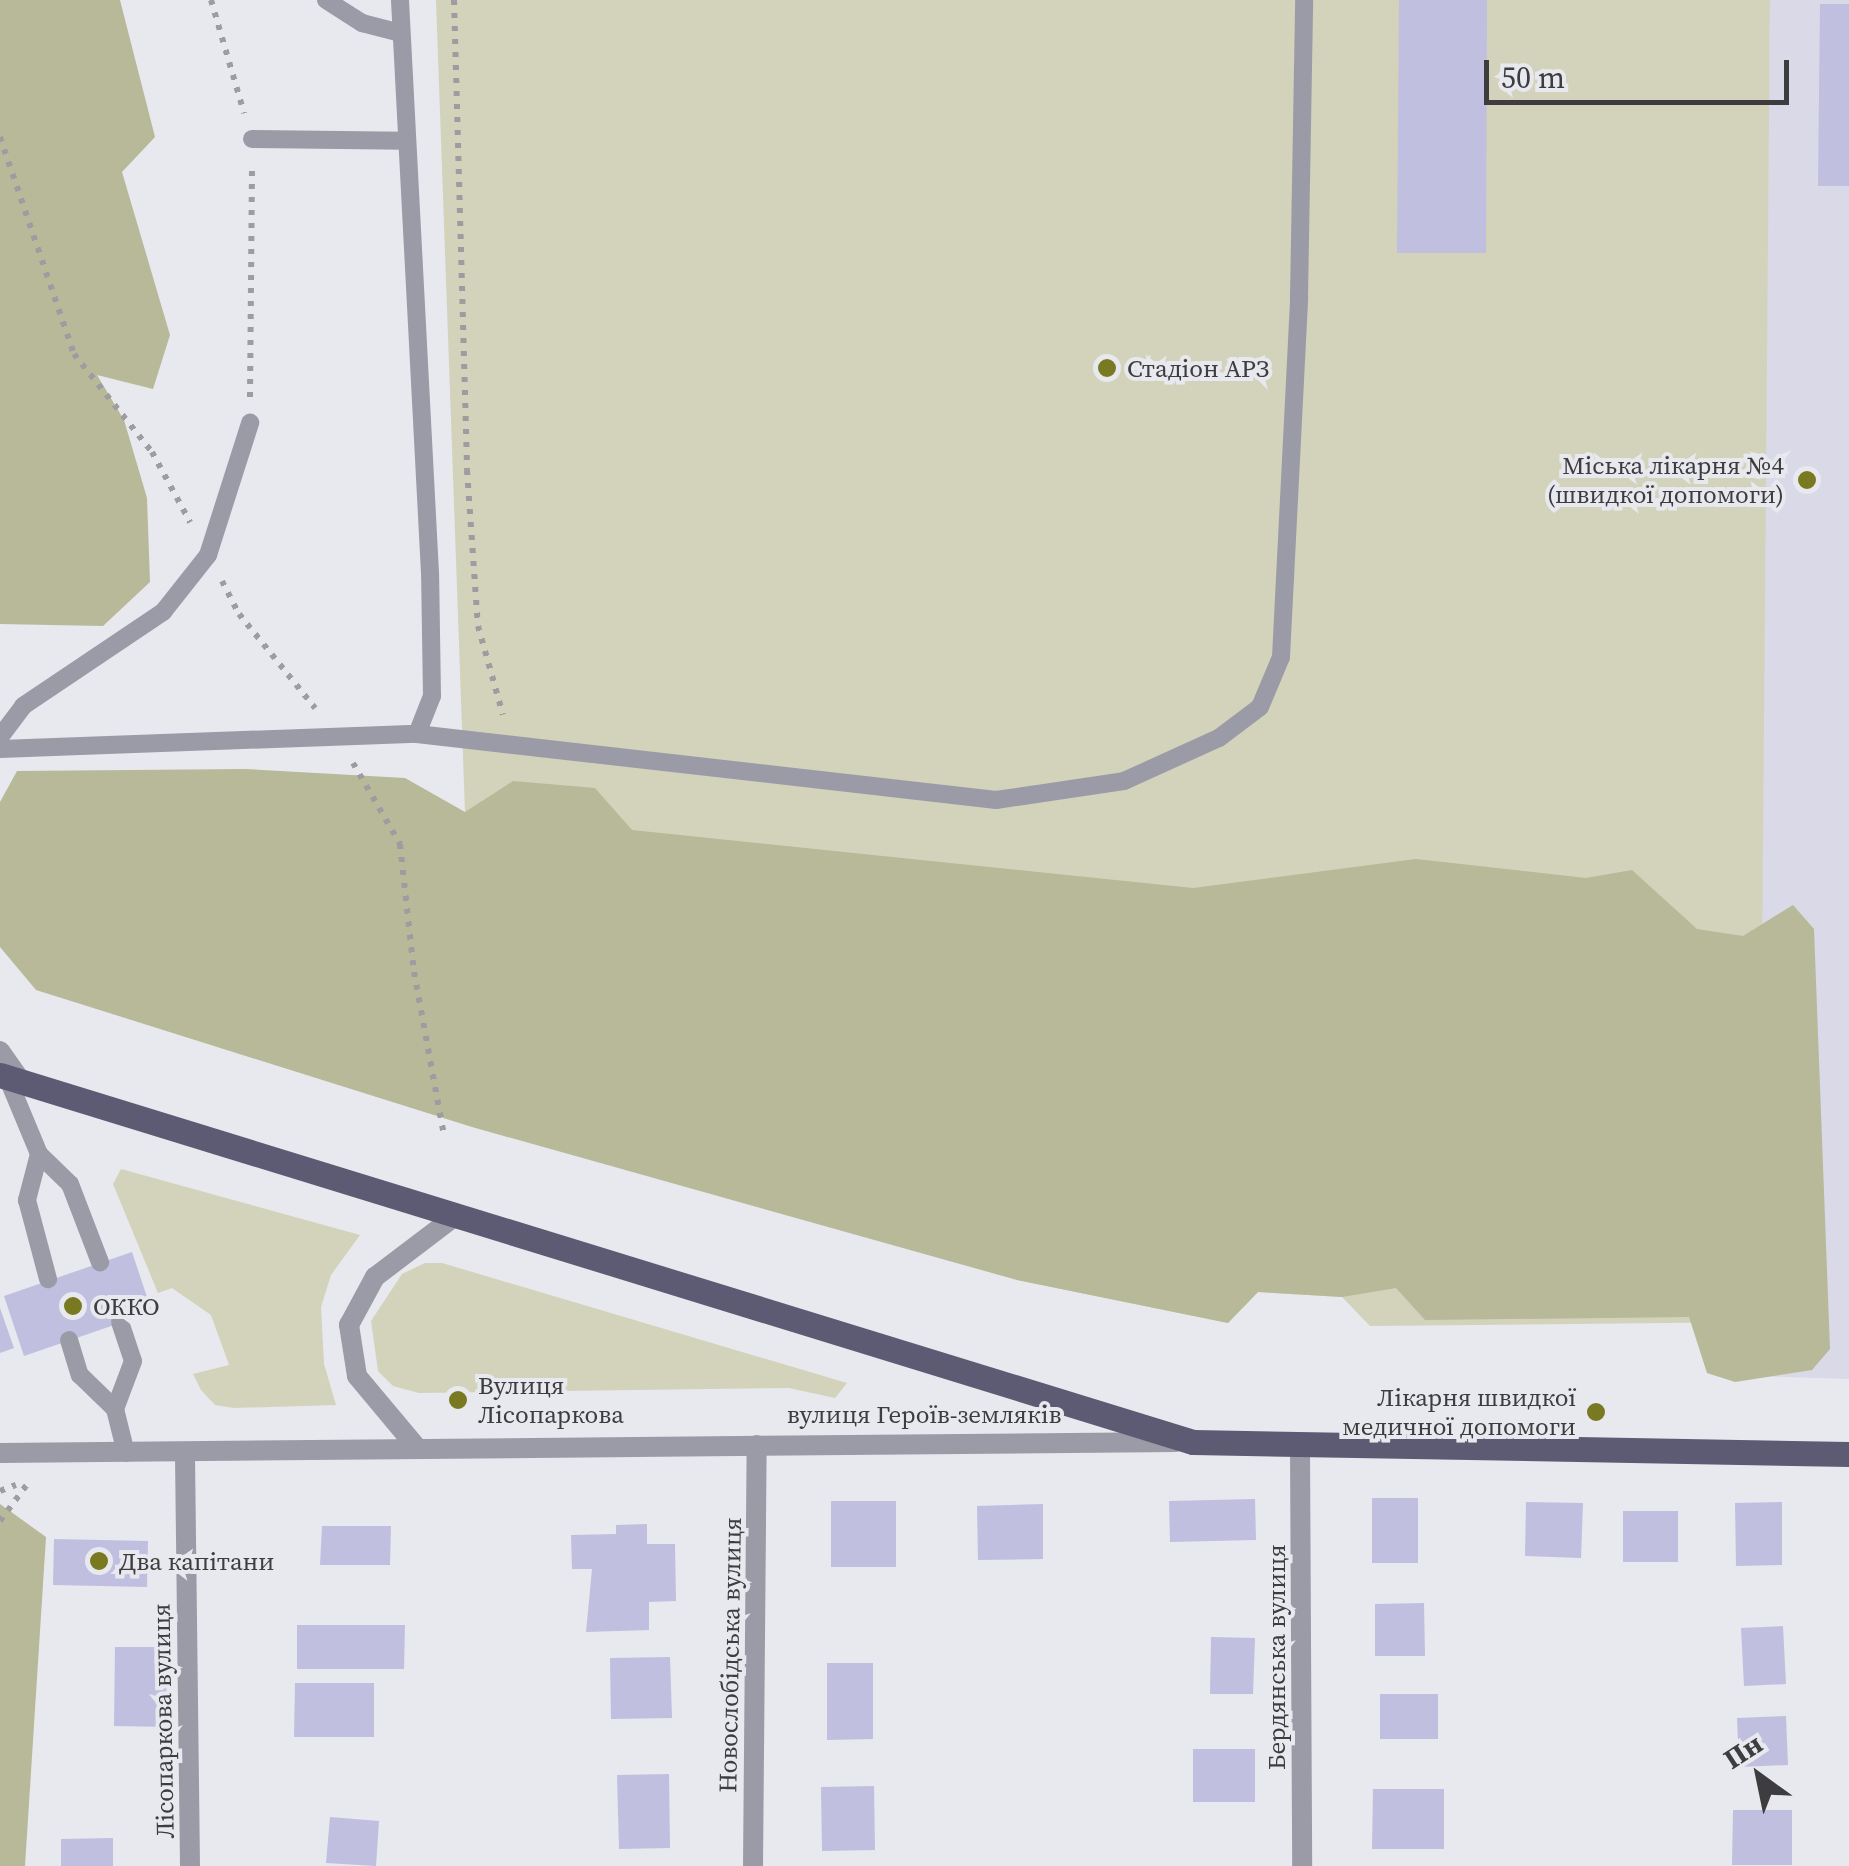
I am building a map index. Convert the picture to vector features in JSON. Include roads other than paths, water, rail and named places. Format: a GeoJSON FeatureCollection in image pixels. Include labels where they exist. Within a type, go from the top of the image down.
{"type":"FeatureCollection","features":[{"type":"Feature","properties":{"kind":"main road"},"geometry":{"type":"LineString","coordinates":[[10,1077],[1193,1442]]}},
{"type":"Feature","properties":{"kind":"main road","name":"вулиця Героїв-земляків"},"geometry":{"type":"LineString","coordinates":[[1193,1442],[1300,1447],[1849,1454]]}},
{"type":"Feature","properties":{"kind":"street"},"geometry":{"type":"LineString","coordinates":[[0,1051],[10,1077]]}},
{"type":"Feature","properties":{"kind":"street"},"geometry":{"type":"LineString","coordinates":[[418,1450],[357,1376],[349,1325],[375,1277],[454,1217]]}},
{"type":"Feature","properties":{"kind":"street","name":"вулиця Героїв-земляків"},"geometry":{"type":"LineString","coordinates":[[0,1453],[185,1456],[757,1445],[1193,1442]]}},
{"type":"Feature","properties":{"kind":"street","name":"Новослобідська вулиця"},"geometry":{"type":"LineString","coordinates":[[753,1866],[757,1445]]}},
{"type":"Feature","properties":{"kind":"street","name":"Бердянська вулиця"},"geometry":{"type":"LineString","coordinates":[[1300,1447],[1302,1866]]}},
{"type":"Feature","properties":{"kind":"street","name":"Лісопаркова вулиця"},"geometry":{"type":"LineString","coordinates":[[185,1456],[190,1866]]}},
{"type":"Feature","properties":{"kind":"lane"},"geometry":{"type":"LineString","coordinates":[[326,0],[362,23],[401,33]]}},
{"type":"Feature","properties":{"kind":"lane"},"geometry":{"type":"LineString","coordinates":[[400,0],[430,573],[432,696],[417,734]]}},
{"type":"Feature","properties":{"kind":"lane"},"geometry":{"type":"LineString","coordinates":[[0,749],[417,734],[996,800],[1124,781],[1219,738],[1260,707],[1281,657],[1299,297],[1304,0]]}},
{"type":"Feature","properties":{"kind":"lane"},"geometry":{"type":"LineString","coordinates":[[252,139],[405,141]]}},
{"type":"Feature","properties":{"kind":"lane"},"geometry":{"type":"LineString","coordinates":[[0,737],[23,706],[163,612],[208,555],[250,423]]}},
{"type":"Feature","properties":{"kind":"lane"},"geometry":{"type":"LineString","coordinates":[[10,1077],[39,1154],[70,1184],[100,1262]]}},
{"type":"Feature","properties":{"kind":"lane"},"geometry":{"type":"LineString","coordinates":[[39,1154],[27,1200],[48,1280]]}},
{"type":"Feature","properties":{"kind":"lane"},"geometry":{"type":"LineString","coordinates":[[115,1409],[134,1361],[120,1322]]}},
{"type":"Feature","properties":{"kind":"lane"},"geometry":{"type":"LineString","coordinates":[[69,1340],[80,1376],[115,1409],[126,1454]]}},
{"type":"Feature","properties":{"kind":"place","name":"Стадіон АРЗ"},"geometry":{"type":"Point","coordinates":[1107,368]}},
{"type":"Feature","properties":{"kind":"place","name":"Міська лікарня №4 (швидкої допомоги)"},"geometry":{"type":"Point","coordinates":[1807,480]}},
{"type":"Feature","properties":{"kind":"place","name":"ОККО"},"geometry":{"type":"Point","coordinates":[73,1306]}},
{"type":"Feature","properties":{"kind":"place","name":"Вулиця Лісопаркова"},"geometry":{"type":"Point","coordinates":[458,1400]}},
{"type":"Feature","properties":{"kind":"place","name":"Лікарня швидкої медичної допомоги"},"geometry":{"type":"Point","coordinates":[1596,1412]}},
{"type":"Feature","properties":{"kind":"place","name":"Два капітани"},"geometry":{"type":"Point","coordinates":[99,1561]}}]}
